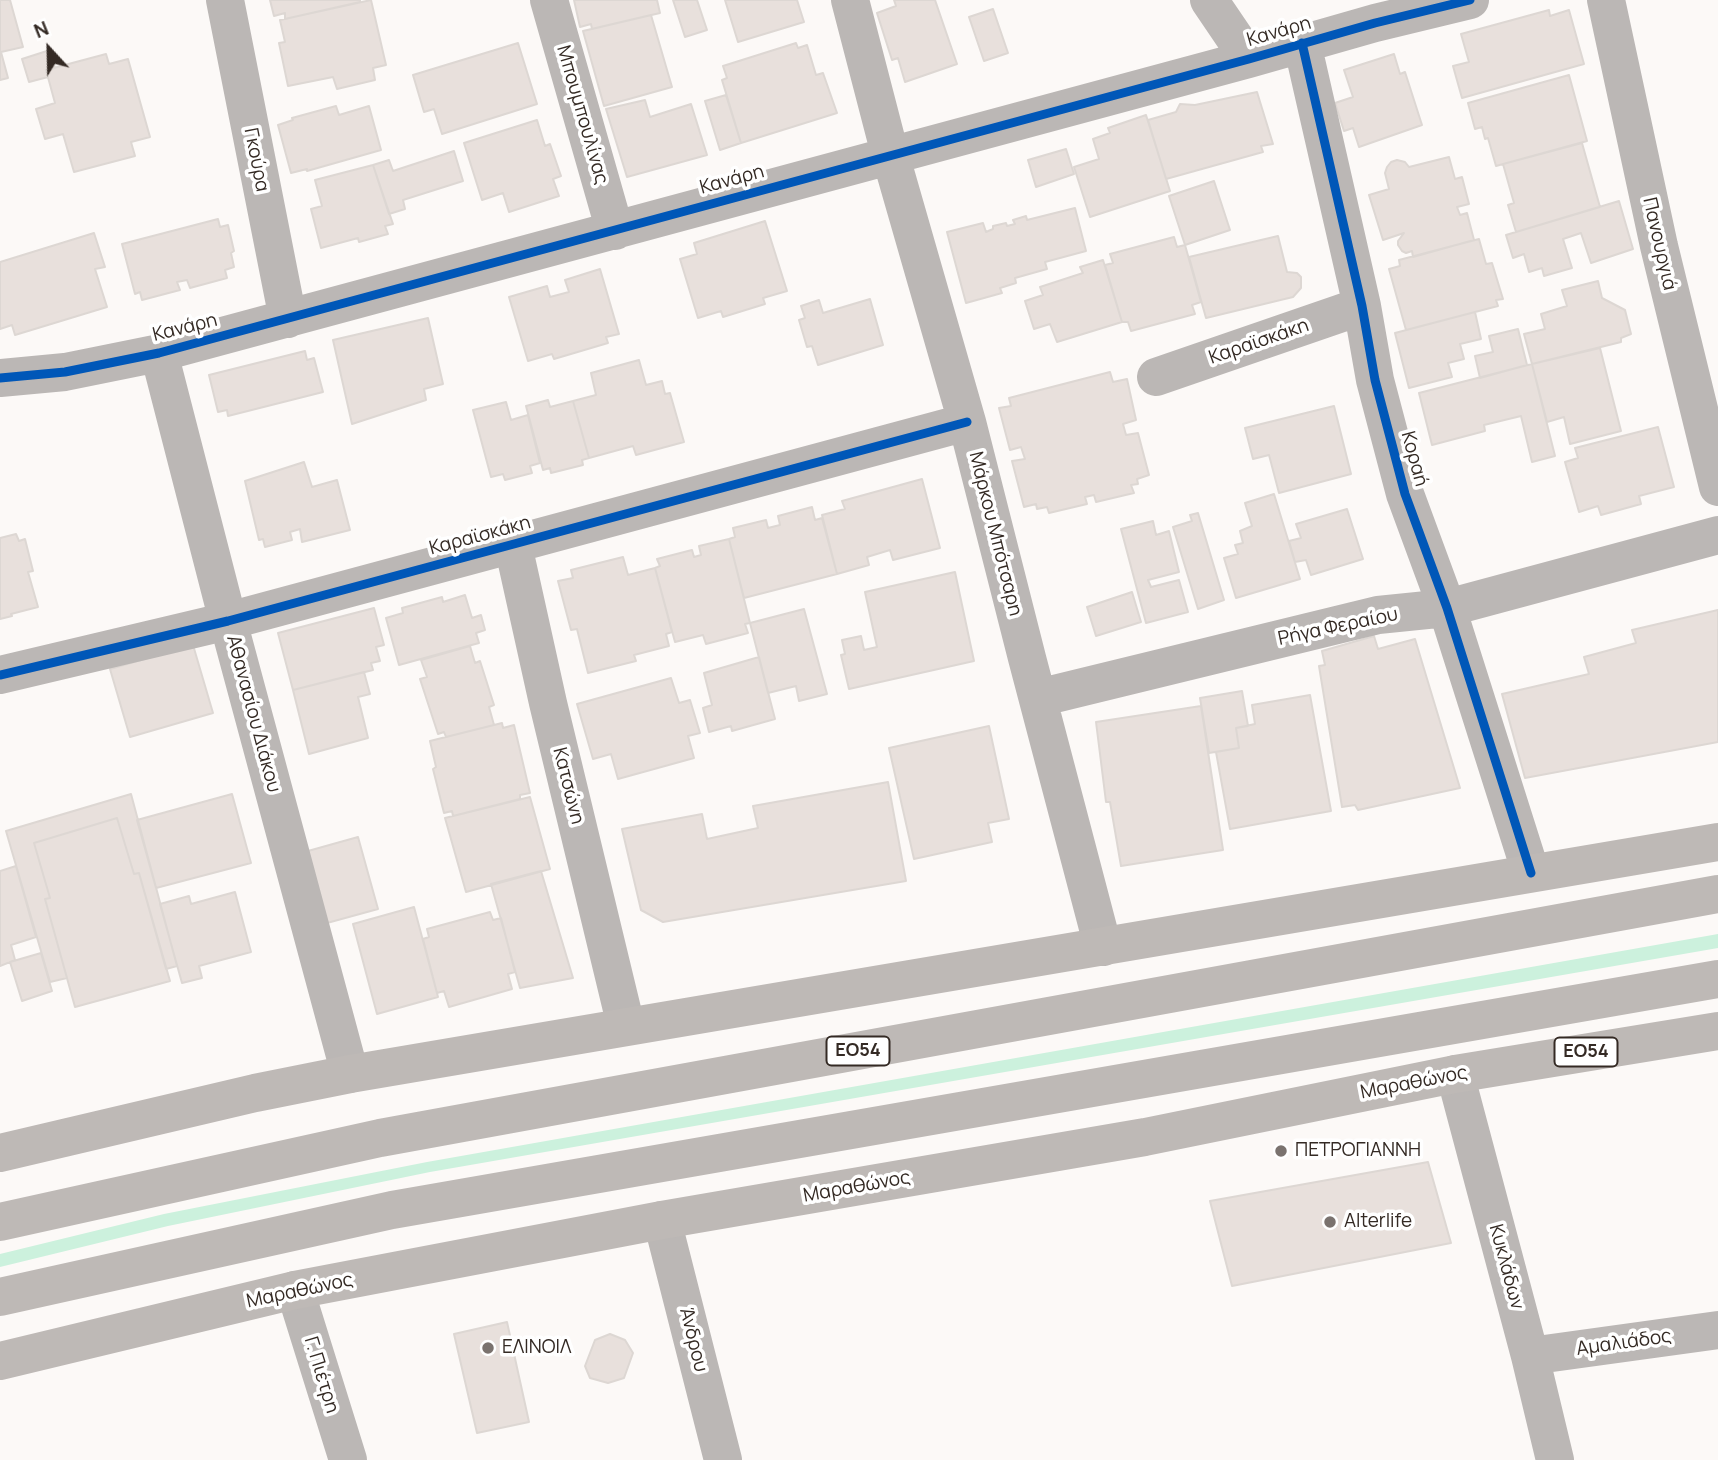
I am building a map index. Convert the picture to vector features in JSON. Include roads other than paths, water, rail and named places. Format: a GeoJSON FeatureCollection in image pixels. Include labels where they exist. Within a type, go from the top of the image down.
{"type":"FeatureCollection","features":[{"type":"Feature","properties":{"kind":"main road"},"geometry":{"type":"LineString","coordinates":[[0,1153],[255,1093],[350,1074],[1718,842]]}},
{"type":"Feature","properties":{"kind":"main road","name":"ΕΟ54"},"geometry":{"type":"LineString","coordinates":[[0,1222],[380,1138],[1718,894]]}},
{"type":"Feature","properties":{"kind":"main road"},"geometry":{"type":"LineString","coordinates":[[0,1297],[392,1210],[1718,979]]}},
{"type":"Feature","properties":{"kind":"main road","name":"Μαραθώνος"},"geometry":{"type":"LineString","coordinates":[[0,1361],[295,1290],[662,1220],[1145,1137],[1455,1074],[1718,1031]]}},
{"type":"Feature","properties":{"kind":"street","name":"Γκούρα"},"geometry":{"type":"LineString","coordinates":[[225,0],[288,319]]}},
{"type":"Feature","properties":{"kind":"street","name":"Μπουμπουλίνας"},"geometry":{"type":"LineString","coordinates":[[549,0],[615,231]]}},
{"type":"Feature","properties":{"kind":"street","name":"Μάρκου Μπότσαρη"},"geometry":{"type":"LineString","coordinates":[[850,0],[890,154],[967,422],[1103,947]]}},
{"type":"Feature","properties":{"kind":"street"},"geometry":{"type":"LineString","coordinates":[[1209,0],[1249,59]]}},
{"type":"Feature","properties":{"kind":"street","name":"Κανάρη"},"geometry":{"type":"LineString","coordinates":[[0,378],[65,372],[159,353],[1375,23],[1470,0]]}},
{"type":"Feature","properties":{"kind":"street","name":"Πανουργιά"},"geometry":{"type":"LineString","coordinates":[[1606,0],[1659,246],[1718,486]]}},
{"type":"Feature","properties":{"kind":"street","name":"Κοραή"},"geometry":{"type":"LineString","coordinates":[[1302,43],[1362,306],[1375,380],[1405,494],[1447,608],[1531,873]]}},
{"type":"Feature","properties":{"kind":"street","name":"Καραϊσκάκη"},"geometry":{"type":"LineString","coordinates":[[1156,377],[1362,306]]}},
{"type":"Feature","properties":{"kind":"street","name":"Αθανασίου Διάκου"},"geometry":{"type":"LineString","coordinates":[[159,353],[350,1074]]}},
{"type":"Feature","properties":{"kind":"street","name":"Καραϊσκάκη"},"geometry":{"type":"LineString","coordinates":[[0,675],[228,621],[967,422]]}},
{"type":"Feature","properties":{"kind":"street","name":"Ρήγα Φεραίου"},"geometry":{"type":"LineString","coordinates":[[1038,698],[1378,615],[1447,608],[1718,535]]}},
{"type":"Feature","properties":{"kind":"street","name":"Κατσώνη"},"geometry":{"type":"LineString","coordinates":[[513,545],[551,716],[626,1026]]}},
{"type":"Feature","properties":{"kind":"street","name":"Κυκλάδων"},"geometry":{"type":"LineString","coordinates":[[1455,1074],[1555,1460]]}},
{"type":"Feature","properties":{"kind":"street","name":"Άνδρου"},"geometry":{"type":"LineString","coordinates":[[662,1220],[723,1460]]}},
{"type":"Feature","properties":{"kind":"street","name":"Γ. Πιέτρη"},"geometry":{"type":"LineString","coordinates":[[295,1290],[348,1460]]}},
{"type":"Feature","properties":{"kind":"street","name":"Αμαλιάδος"},"geometry":{"type":"LineString","coordinates":[[1530,1356],[1718,1330]]}},
{"type":"Feature","properties":{"kind":"place","name":"ΠΕΤΡΟΓΙΑΝΝΗ"},"geometry":{"type":"Point","coordinates":[1281,1151]}},
{"type":"Feature","properties":{"kind":"place","name":"Alterlife"},"geometry":{"type":"Point","coordinates":[1330,1222]}},
{"type":"Feature","properties":{"kind":"place","name":"ΕΛΙΝΟΙΛ"},"geometry":{"type":"Point","coordinates":[488,1348]}}]}
